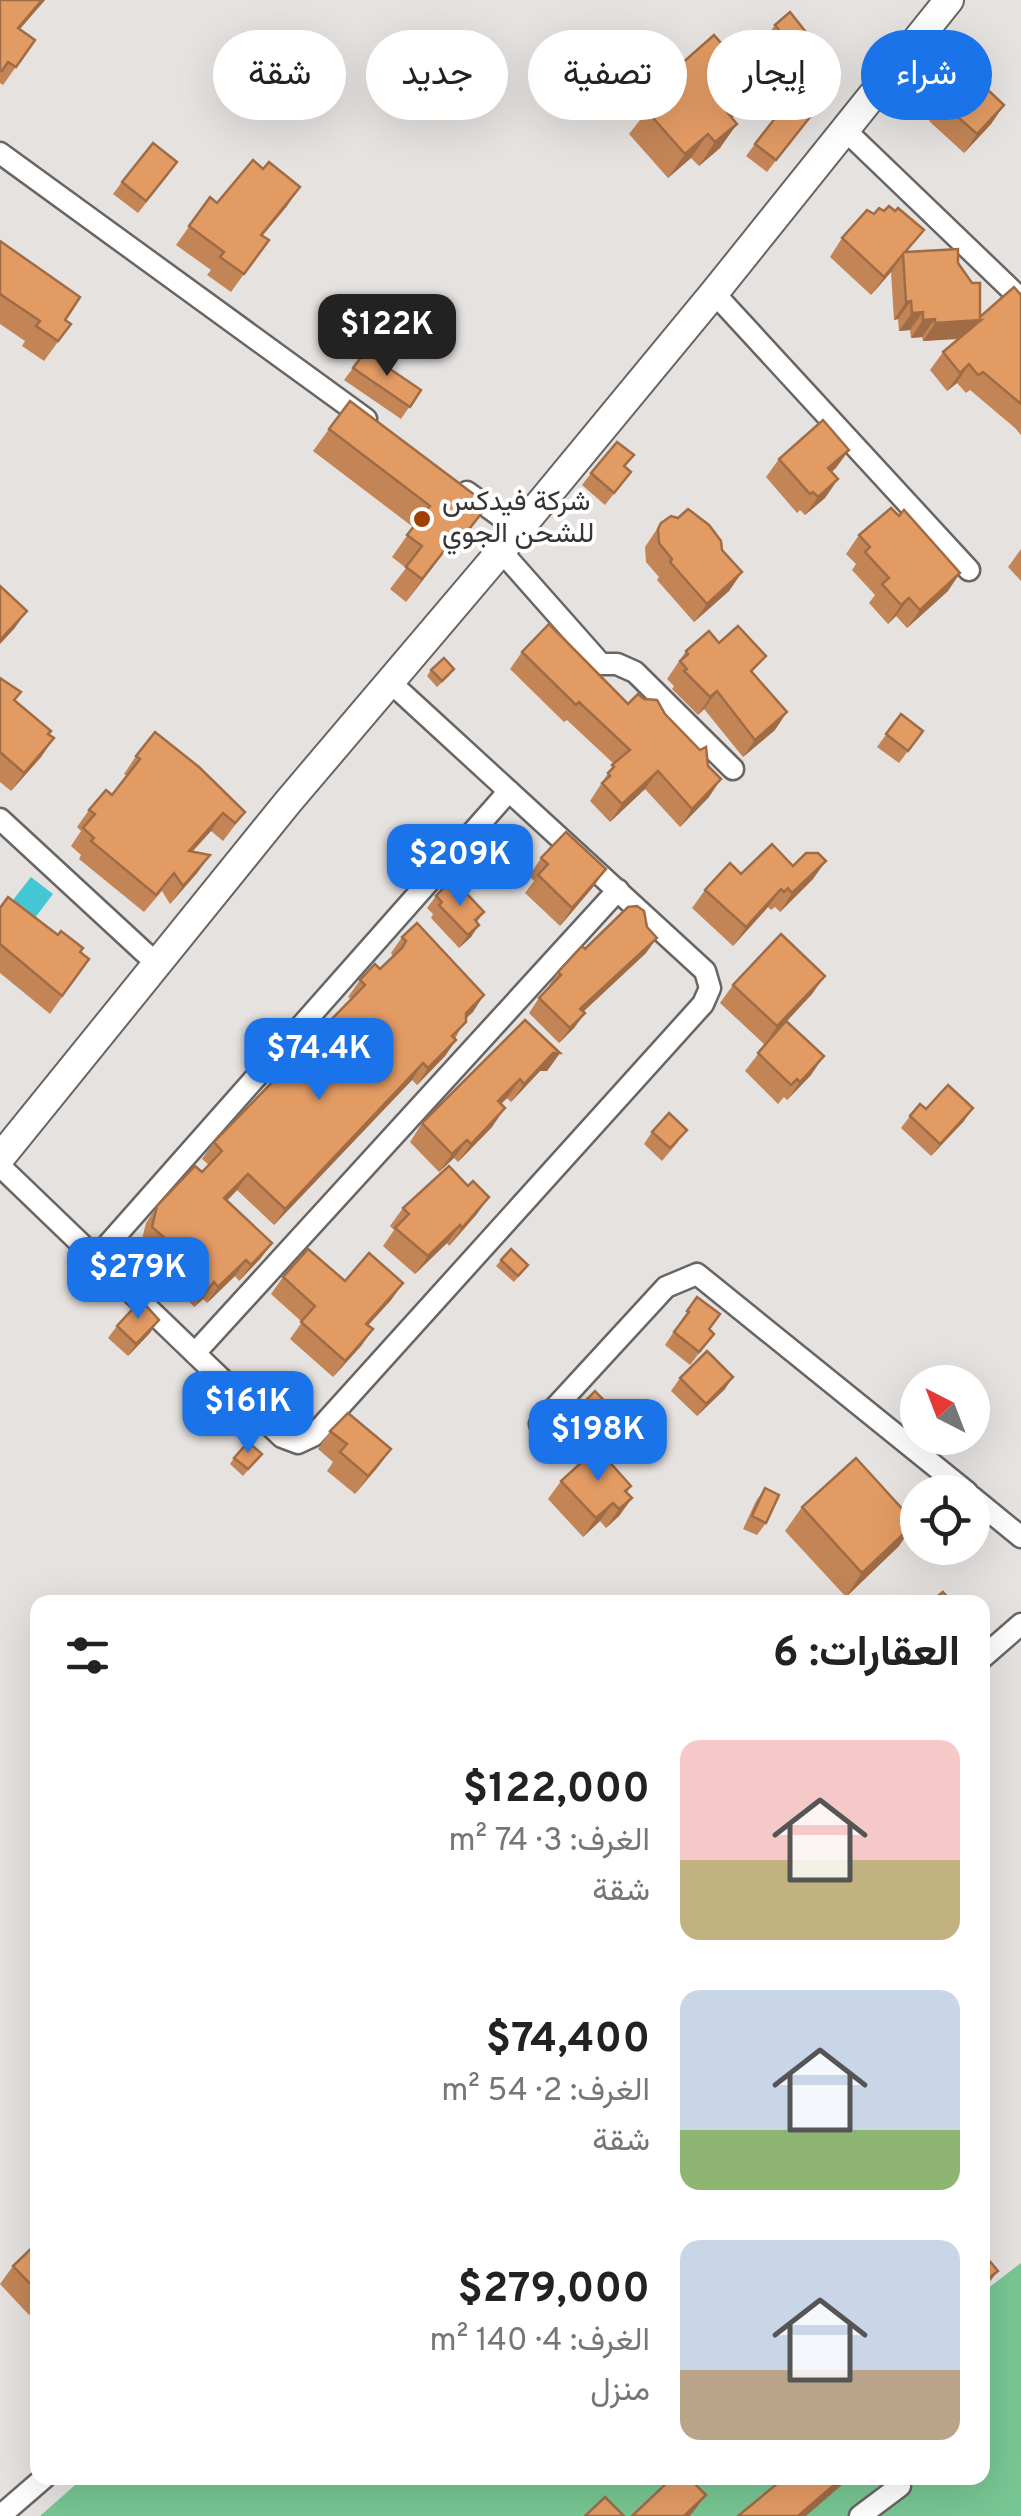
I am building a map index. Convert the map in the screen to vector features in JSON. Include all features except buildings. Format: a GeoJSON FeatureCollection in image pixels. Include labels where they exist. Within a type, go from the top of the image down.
{"type":"FeatureCollection","features":[{"type":"Feature","properties":{"kind":"street"},"geometry":{"type":"LineString","coordinates":[[0,1158],[714,293],[949,0]]}},
{"type":"Feature","properties":{"kind":"street"},"geometry":{"type":"LineString","coordinates":[[844,129],[1021,299]]}},
{"type":"Feature","properties":{"kind":"street"},"geometry":{"type":"LineString","coordinates":[[0,153],[376,427]]}},
{"type":"Feature","properties":{"kind":"street"},"geometry":{"type":"LineString","coordinates":[[714,293],[969,570]]}},
{"type":"Feature","properties":{"kind":"street"},"geometry":{"type":"LineString","coordinates":[[455,484],[509,540],[601,664],[618,664],[635,672],[733,769]]}},
{"type":"Feature","properties":{"kind":"street"},"geometry":{"type":"LineString","coordinates":[[0,1166],[282,1437],[298,1442],[313,1436],[703,1004],[710,988],[705,971],[390,682]]}},
{"type":"Feature","properties":{"kind":"street"},"geometry":{"type":"LineString","coordinates":[[96,1258],[509,791]]}},
{"type":"Feature","properties":{"kind":"street"},"geometry":{"type":"LineString","coordinates":[[0,819],[157,964]]}},
{"type":"Feature","properties":{"kind":"street"},"geometry":{"type":"LineString","coordinates":[[194,1353],[618,890]]}},
{"type":"Feature","properties":{"kind":"street"},"geometry":{"type":"LineString","coordinates":[[540,1424],[666,1287],[698,1274],[945,1475]]}},
{"type":"Feature","properties":{"kind":"street"},"geometry":{"type":"LineString","coordinates":[[990,1512],[1021,1537]]}},
{"type":"Feature","properties":{"kind":"street"},"geometry":{"type":"LineString","coordinates":[[990,1651],[1021,1624]]}},
{"type":"Feature","properties":{"kind":"street"},"geometry":{"type":"LineString","coordinates":[[0,2516],[36,2485]]}},
{"type":"Feature","properties":{"kind":"street"},"geometry":{"type":"LineString","coordinates":[[860,2516],[900,2486]]}},
{"type":"Feature","properties":{"kind":"green space"},"geometry":{"type":"Polygon","coordinates":[[[1021,2263],[1021,2516],[40,2516],[75,2485],[990,2485],[990,2287],[1021,2263]]]}},
{"type":"Feature","properties":{"kind":"water"},"geometry":{"type":"Polygon","coordinates":[[[31,877],[53,894],[31,923],[9,905],[31,877]]]}},
{"type":"Feature","properties":{"kind":"place","name":"شركة فيدكس للشحن الجوي"},"geometry":{"type":"Point","coordinates":[422,519]}}]}
